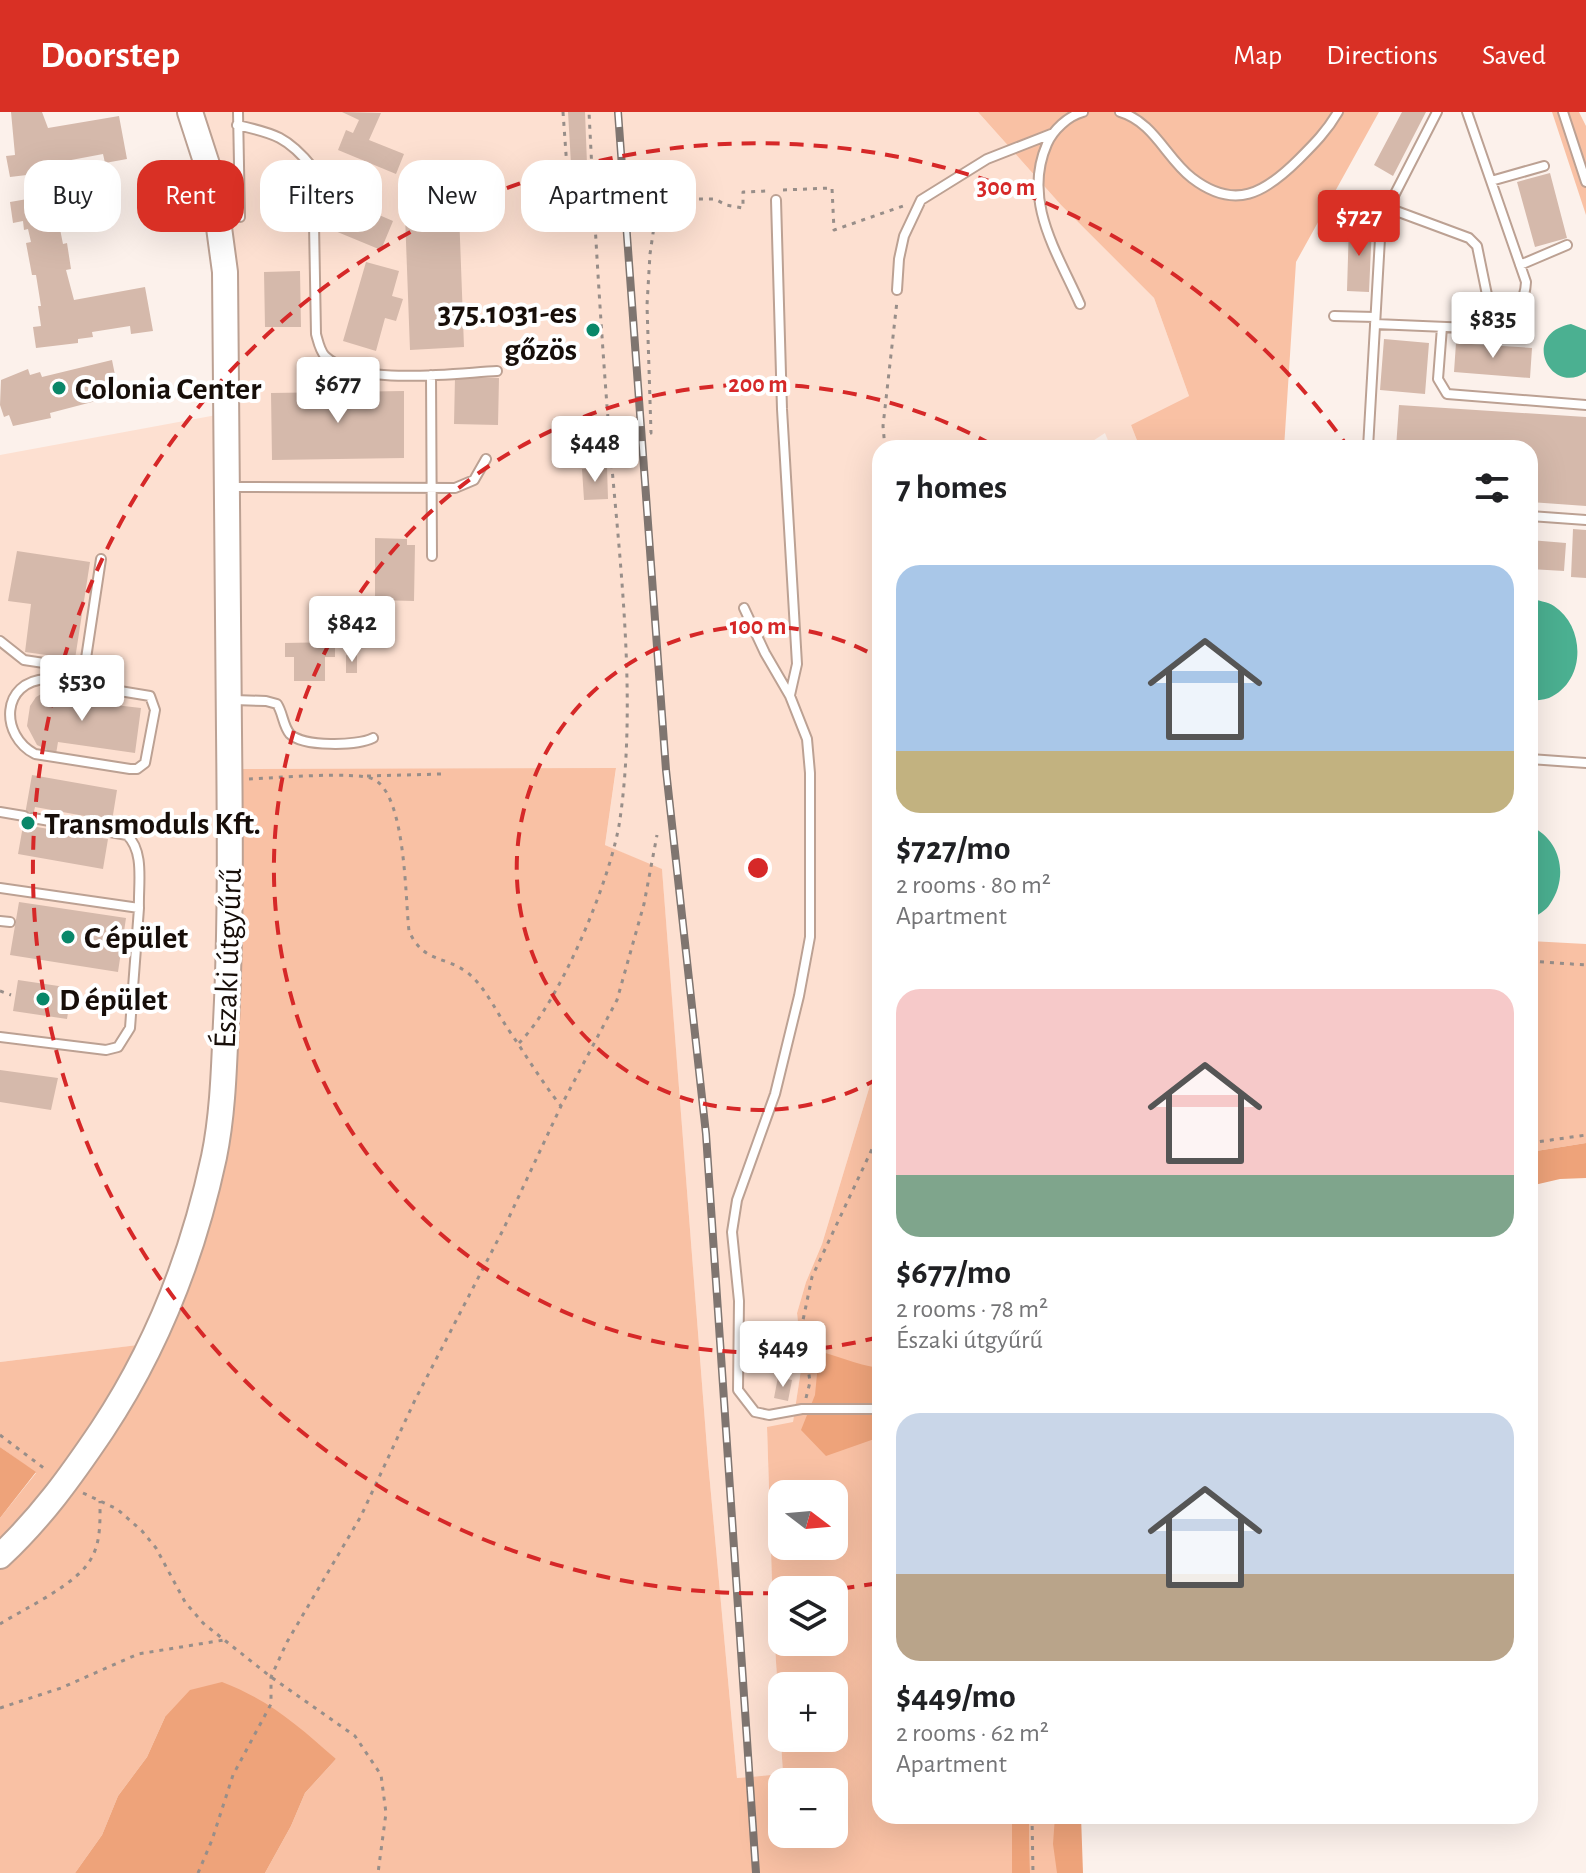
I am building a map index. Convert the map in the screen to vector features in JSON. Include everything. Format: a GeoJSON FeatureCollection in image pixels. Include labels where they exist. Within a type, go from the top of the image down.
{"type":"FeatureCollection","features":[{"type":"Feature","properties":{"kind":"main road","name":"Északi útgyűrű"},"geometry":{"type":"LineString","coordinates":[[0,1556],[48,1507],[116,1408],[152,1345],[179,1281],[197,1225],[214,1154],[224,1074],[228,990],[225,272],[213,183],[190,112]]}},
{"type":"Feature","properties":{"kind":"lane"},"geometry":{"type":"LineString","coordinates":[[238,112],[238,160]]}},
{"type":"Feature","properties":{"kind":"lane"},"geometry":{"type":"LineString","coordinates":[[897,290],[904,236],[921,200],[987,159],[1051,134],[1075,114],[1083,112]]}},
{"type":"Feature","properties":{"kind":"lane"},"geometry":{"type":"LineString","coordinates":[[1120,112],[1147,127],[1190,177],[1218,194],[1235,197],[1252,195],[1280,177],[1327,131],[1338,112]]}},
{"type":"Feature","properties":{"kind":"lane"},"geometry":{"type":"LineString","coordinates":[[1368,440],[1381,221],[1437,112]]}},
{"type":"Feature","properties":{"kind":"lane"},"geometry":{"type":"LineString","coordinates":[[1334,316],[1494,329],[1519,309],[1525,298],[1526,282],[1467,112]]}},
{"type":"Feature","properties":{"kind":"lane"},"geometry":{"type":"LineString","coordinates":[[1563,112],[1586,182]]}},
{"type":"Feature","properties":{"kind":"lane"},"geometry":{"type":"LineString","coordinates":[[237,125],[271,132],[296,148],[313,168],[316,334],[323,355],[343,368],[388,376],[497,371]]}},
{"type":"Feature","properties":{"kind":"lane"},"geometry":{"type":"LineString","coordinates":[[1051,134],[1042,156],[1037,192],[1044,223],[1080,304]]}},
{"type":"Feature","properties":{"kind":"lane"},"geometry":{"type":"LineString","coordinates":[[1491,181],[1544,166]]}},
{"type":"Feature","properties":{"kind":"lane"},"geometry":{"type":"LineString","coordinates":[[776,200],[782,409],[797,664],[790,696]]}},
{"type":"Feature","properties":{"kind":"lane"},"geometry":{"type":"LineString","coordinates":[[1388,208],[1469,238],[1477,246],[1494,329]]}},
{"type":"Feature","properties":{"kind":"lane"},"geometry":{"type":"LineString","coordinates":[[1520,265],[1567,245]]}},
{"type":"Feature","properties":{"kind":"lane"},"geometry":{"type":"LineString","coordinates":[[1442,327],[1438,379],[1447,394],[1586,405]]}},
{"type":"Feature","properties":{"kind":"lane"},"geometry":{"type":"LineString","coordinates":[[431,375],[432,556]]}},
{"type":"Feature","properties":{"kind":"lane"},"geometry":{"type":"LineString","coordinates":[[227,487],[455,488],[474,480],[486,459]]}},
{"type":"Feature","properties":{"kind":"lane"},"geometry":{"type":"LineString","coordinates":[[1538,517],[1586,520]]}},
{"type":"Feature","properties":{"kind":"lane"},"geometry":{"type":"LineString","coordinates":[[0,641],[24,660],[77,668],[85,665],[101,559]]}},
{"type":"Feature","properties":{"kind":"lane"},"geometry":{"type":"LineString","coordinates":[[744,608],[790,696],[807,739],[810,773],[810,937],[775,1094],[737,1200],[732,1232],[739,1301],[738,1390],[755,1412],[769,1415],[802,1409],[872,1409]]}},
{"type":"Feature","properties":{"kind":"lane"},"geometry":{"type":"LineString","coordinates":[[47,679],[145,693],[155,704],[148,755],[145,763],[137,769],[35,754],[22,749],[6,727],[2,711],[21,685],[47,679]]}},
{"type":"Feature","properties":{"kind":"lane"},"geometry":{"type":"LineString","coordinates":[[229,700],[277,704],[289,733],[299,740],[364,743],[373,738]]}},
{"type":"Feature","properties":{"kind":"lane"},"geometry":{"type":"LineString","coordinates":[[1538,760],[1586,763]]}},
{"type":"Feature","properties":{"kind":"lane"},"geometry":{"type":"LineString","coordinates":[[0,812],[127,835],[133,840],[138,855],[139,908],[130,1028],[118,1047],[106,1050],[0,1037]]}},
{"type":"Feature","properties":{"kind":"lane"},"geometry":{"type":"LineString","coordinates":[[0,888],[139,908]]}},
{"type":"Feature","properties":{"kind":"path"},"geometry":{"type":"LineString","coordinates":[[563,112],[566,160]]}},
{"type":"Feature","properties":{"kind":"path"},"geometry":{"type":"LineString","coordinates":[[589,112],[591,160]]}},
{"type":"Feature","properties":{"kind":"path"},"geometry":{"type":"LineString","coordinates":[[609,433],[651,433],[647,305],[650,254],[660,186],[698,199],[715,199],[743,208],[743,192],[832,188],[834,230],[921,200]]}},
{"type":"Feature","properties":{"kind":"path"},"geometry":{"type":"LineString","coordinates":[[519,1043],[529,1033],[562,978],[590,918],[610,863],[620,821],[625,759],[625,687],[619,549],[596,232]]}},
{"type":"Feature","properties":{"kind":"path"},"geometry":{"type":"LineString","coordinates":[[884,440],[883,426],[897,290]]}},
{"type":"Feature","properties":{"kind":"path"},"geometry":{"type":"LineString","coordinates":[[229,779],[441,774]]}},
{"type":"Feature","properties":{"kind":"path"},"geometry":{"type":"LineString","coordinates":[[363,777],[379,783],[395,809],[401,834],[409,931],[415,946],[427,955],[469,974],[561,1106]]}},
{"type":"Feature","properties":{"kind":"path"},"geometry":{"type":"LineString","coordinates":[[198,1873],[233,1775],[271,1704],[271,1677],[287,1642],[361,1516],[415,1400],[617,1000],[644,904],[657,835]]}},
{"type":"Feature","properties":{"kind":"path"},"geometry":{"type":"LineString","coordinates":[[1538,962],[1586,965]]}},
{"type":"Feature","properties":{"kind":"path"},"geometry":{"type":"LineString","coordinates":[[0,991],[11,995]]}},
{"type":"Feature","properties":{"kind":"path"},"geometry":{"type":"LineString","coordinates":[[1538,1142],[1586,1135]]}},
{"type":"Feature","properties":{"kind":"path"},"geometry":{"type":"LineString","coordinates":[[802,1409],[810,1382],[802,1325],[812,1277],[872,1149]]}},
{"type":"Feature","properties":{"kind":"path"},"geometry":{"type":"LineString","coordinates":[[0,1435],[45,1469]]}},
{"type":"Feature","properties":{"kind":"path"},"geometry":{"type":"LineString","coordinates":[[83,1493],[117,1509],[142,1531],[156,1548],[185,1602],[203,1623],[271,1677],[355,1736],[381,1775],[386,1813],[378,1873]]}},
{"type":"Feature","properties":{"kind":"path"},"geometry":{"type":"LineString","coordinates":[[0,1624],[74,1578],[92,1558],[99,1534],[100,1501]]}},
{"type":"Feature","properties":{"kind":"path"},"geometry":{"type":"LineString","coordinates":[[0,1708],[61,1688],[138,1654],[224,1640]]}},
{"type":"Feature","properties":{"kind":"path"},"geometry":{"type":"LineString","coordinates":[[1032,1824],[1033,1873]]}},
{"type":"Feature","properties":{"kind":"shaded area"},"geometry":{"type":"Polygon","coordinates":[[[191,112],[978,112],[1061,205],[1154,298],[1189,396],[1131,425],[1137,440],[1108,440],[1105,433],[1094,440],[872,440],[872,1078],[822,1244],[797,1313],[802,1363],[793,1423],[767,1428],[768,1560],[771,1560],[772,1576],[768,1576],[768,1656],[776,1656],[777,1672],[768,1672],[768,1752],[782,1752],[783,1768],[768,1768],[768,1775],[737,1778],[708,1461],[662,870],[605,845],[616,769],[211,1154],[147,1344],[0,1362],[0,455],[222,414],[223,278],[214,232],[244,232],[244,160],[200,160],[191,112]]]}},
{"type":"Feature","properties":{"kind":"shaded area"},"geometry":{"type":"Polygon","coordinates":[[[978,112],[1379,112],[1296,262],[1285,440],[1137,440],[1131,425],[1189,396],[1154,298],[1061,205],[978,112]]]}},
{"type":"Feature","properties":{"kind":"shaded area"},"geometry":{"type":"Polygon","coordinates":[[[1552,112],[1579,112],[1586,126],[1586,215],[1552,112]]]}},
{"type":"Feature","properties":{"kind":"shaded area"},"geometry":{"type":"Polygon","coordinates":[[[1571,324],[1586,330],[1586,372],[1573,378],[1552,370],[1544,350],[1546,339],[1555,330],[1571,324]]]}},
{"type":"Feature","properties":{"kind":"shaded area"},"geometry":{"type":"Polygon","coordinates":[[[1538,600],[1552,605],[1564,615],[1576,640],[1577,654],[1570,680],[1549,698],[1538,700],[1538,600]]]}},
{"type":"Feature","properties":{"kind":"shaded area"},"geometry":{"type":"Polygon","coordinates":[[[616,768],[605,845],[662,869],[708,1461],[737,1778],[768,1775],[768,1848],[848,1848],[848,1768],[783,1768],[782,1752],[848,1752],[848,1672],[777,1672],[776,1656],[848,1656],[848,1576],[772,1576],[771,1560],[848,1560],[848,1480],[769,1480],[767,1427],[793,1422],[802,1363],[797,1313],[822,1244],[872,1078],[872,1824],[1012,1824],[1012,1873],[265,1873],[305,1793],[336,1759],[165,1717],[147,1757],[118,1796],[102,1835],[75,1873],[0,1873],[0,1518],[36,1473],[0,1447],[0,1362],[146,1344],[211,1154],[227,769],[616,768]]]}},
{"type":"Feature","properties":{"kind":"shaded area"},"geometry":{"type":"Polygon","coordinates":[[[1538,830],[1555,849],[1560,871],[1556,893],[1538,915],[1538,830]]]}},
{"type":"Feature","properties":{"kind":"shaded area"},"geometry":{"type":"Polygon","coordinates":[[[1538,941],[1586,944],[1586,1143],[1538,1151],[1538,941]]]}},
{"type":"Feature","properties":{"kind":"shaded area"},"geometry":{"type":"Polygon","coordinates":[[[1586,1143],[1586,1178],[1538,1184],[1538,1151],[1586,1143]]]}},
{"type":"Feature","properties":{"kind":"shaded area"},"geometry":{"type":"Polygon","coordinates":[[[810,1349],[872,1366],[872,1440],[826,1456],[801,1430],[815,1395],[817,1374],[810,1349]]]}},
{"type":"Feature","properties":{"kind":"shaded area"},"geometry":{"type":"Polygon","coordinates":[[[0,1447],[36,1472],[0,1518],[0,1447]]]}},
{"type":"Feature","properties":{"kind":"shaded area"},"geometry":{"type":"Polygon","coordinates":[[[222,1682],[269,1706],[336,1759],[305,1793],[265,1873],[75,1873],[102,1835],[118,1796],[147,1757],[165,1717],[190,1690],[222,1682]]]}},
{"type":"Feature","properties":{"kind":"shaded area"},"geometry":{"type":"Polygon","coordinates":[[[1012,1824],[1029,1824],[1030,1873],[1012,1873],[1012,1824]]]}},
{"type":"Feature","properties":{"kind":"shaded area"},"geometry":{"type":"Polygon","coordinates":[[[1029,1824],[1070,1824],[1072,1873],[1030,1873],[1029,1824]]]}},
{"type":"Feature","properties":{"kind":"shaded area"},"geometry":{"type":"Polygon","coordinates":[[[1054,1824],[1081,1824],[1083,1873],[1057,1873],[1053,1844],[1054,1824]]]}},
{"type":"Feature","properties":{"kind":"building"},"geometry":{"type":"Polygon","coordinates":[[[11,112],[42,112],[48,128],[119,116],[127,159],[104,160],[103,154],[71,160],[24,160],[24,175],[10,177],[6,156],[15,155],[11,112]]]}},
{"type":"Feature","properties":{"kind":"building"},"geometry":{"type":"Polygon","coordinates":[[[342,112],[381,113],[369,140],[404,154],[402,160],[398,160],[396,174],[382,168],[382,160],[362,160],[338,150],[346,130],[353,133],[359,120],[342,112]]]}},
{"type":"Feature","properties":{"kind":"building"},"geometry":{"type":"Polygon","coordinates":[[[568,112],[585,112],[587,160],[571,160],[568,112]]]}},
{"type":"Feature","properties":{"kind":"building"},"geometry":{"type":"Polygon","coordinates":[[[1402,112],[1426,112],[1393,176],[1374,165],[1402,112]]]}},
{"type":"Feature","properties":{"kind":"building"},"geometry":{"type":"Polygon","coordinates":[[[1550,173],[1567,238],[1535,247],[1517,182],[1550,173]]]}},
{"type":"Feature","properties":{"kind":"building"},"geometry":{"type":"Polygon","coordinates":[[[24,200],[24,230],[23,221],[13,223],[10,202],[24,200]]]}},
{"type":"Feature","properties":{"kind":"building"},"geometry":{"type":"Polygon","coordinates":[[[382,216],[393,221],[381,250],[338,232],[382,232],[382,216]]]}},
{"type":"Feature","properties":{"kind":"building"},"geometry":{"type":"Polygon","coordinates":[[[1349,224],[1372,225],[1369,292],[1347,291],[1349,224]]]}},
{"type":"Feature","properties":{"kind":"building"},"geometry":{"type":"Polygon","coordinates":[[[29,232],[61,232],[63,244],[67,243],[71,269],[66,270],[74,300],[145,287],[153,331],[131,334],[130,326],[92,332],[93,337],[78,339],[78,343],[36,348],[33,327],[41,326],[38,306],[41,306],[26,243],[31,242],[29,232]]]}},
{"type":"Feature","properties":{"kind":"building"},"geometry":{"type":"Polygon","coordinates":[[[406,232],[460,232],[464,347],[410,350],[406,232]]]}},
{"type":"Feature","properties":{"kind":"building"},"geometry":{"type":"Polygon","coordinates":[[[366,262],[399,271],[392,296],[403,299],[396,321],[385,318],[376,351],[343,341],[366,262]]]}},
{"type":"Feature","properties":{"kind":"building"},"geometry":{"type":"Polygon","coordinates":[[[300,271],[301,327],[265,327],[264,272],[300,271]]]}},
{"type":"Feature","properties":{"kind":"building"},"geometry":{"type":"Polygon","coordinates":[[[1384,339],[1429,343],[1425,394],[1380,390],[1384,339]]]}},
{"type":"Feature","properties":{"kind":"building"},"geometry":{"type":"Polygon","coordinates":[[[1456,343],[1532,348],[1530,378],[1454,372],[1456,343]]]}},
{"type":"Feature","properties":{"kind":"building","name":"Colonia Center"},"geometry":{"type":"Polygon","coordinates":[[[112,360],[119,395],[50,413],[51,418],[13,426],[9,415],[4,417],[0,405],[1,380],[28,369],[30,375],[40,372],[42,377],[112,360]]]}},
{"type":"Feature","properties":{"kind":"building"},"geometry":{"type":"Polygon","coordinates":[[[455,377],[499,378],[498,425],[454,424],[455,377]]]}},
{"type":"Feature","properties":{"kind":"building"},"geometry":{"type":"Polygon","coordinates":[[[404,391],[404,458],[272,460],[271,393],[404,391]]]}},
{"type":"Feature","properties":{"kind":"building"},"geometry":{"type":"Polygon","coordinates":[[[1399,405],[1586,417],[1586,506],[1538,503],[1538,440],[1397,440],[1399,405]]]}},
{"type":"Feature","properties":{"kind":"building"},"geometry":{"type":"Polygon","coordinates":[[[607,467],[608,499],[584,500],[582,469],[607,467]]]}},
{"type":"Feature","properties":{"kind":"building"},"geometry":{"type":"Polygon","coordinates":[[[1573,529],[1586,530],[1586,578],[1571,577],[1573,529]]]}},
{"type":"Feature","properties":{"kind":"building"},"geometry":{"type":"Polygon","coordinates":[[[375,538],[407,539],[407,545],[415,545],[414,601],[375,600],[375,538]]]}},
{"type":"Feature","properties":{"kind":"building"},"geometry":{"type":"Polygon","coordinates":[[[1538,541],[1566,543],[1564,571],[1538,569],[1538,541]]]}},
{"type":"Feature","properties":{"kind":"building"},"geometry":{"type":"Polygon","coordinates":[[[17,551],[90,562],[75,659],[25,652],[31,604],[8,601],[17,551]]]}},
{"type":"Feature","properties":{"kind":"building"},"geometry":{"type":"Polygon","coordinates":[[[335,642],[335,657],[325,657],[325,681],[294,681],[294,657],[285,657],[285,643],[335,642]]]}},
{"type":"Feature","properties":{"kind":"building"},"geometry":{"type":"Polygon","coordinates":[[[346,655],[357,655],[357,673],[346,673],[346,655]]]}},
{"type":"Feature","properties":{"kind":"building"},"geometry":{"type":"Polygon","coordinates":[[[54,687],[65,687],[63,699],[141,708],[135,753],[58,742],[56,754],[37,745],[27,726],[30,706],[36,697],[54,687]]]}},
{"type":"Feature","properties":{"kind":"building","name":"Transmoduls Kft."},"geometry":{"type":"Polygon","coordinates":[[[32,775],[117,790],[112,821],[35,807],[31,826],[108,839],[103,869],[18,854],[32,775]]]}},
{"type":"Feature","properties":{"kind":"building","name":"C épület"},"geometry":{"type":"Polygon","coordinates":[[[19,902],[126,918],[118,972],[10,955],[19,902]]]}},
{"type":"Feature","properties":{"kind":"building","name":"D épület"},"geometry":{"type":"Polygon","coordinates":[[[18,980],[72,988],[67,1019],[13,1011],[18,980]]]}},
{"type":"Feature","properties":{"kind":"building"},"geometry":{"type":"Polygon","coordinates":[[[0,1070],[58,1078],[51,1110],[0,1102],[0,1070]]]}},
{"type":"Feature","properties":{"kind":"building"},"geometry":{"type":"Polygon","coordinates":[[[778,1377],[792,1380],[788,1401],[774,1398],[778,1377]]]}},
{"type":"Feature","properties":{"kind":"railway"},"geometry":{"type":"LineString","coordinates":[[618,112],[666,770],[706,1134],[756,1873]]}},
{"type":"Feature","properties":{"kind":"place","name":"375.1031-es gőzös"},"geometry":{"type":"Point","coordinates":[593,330]}},
{"type":"Feature","properties":{"kind":"place","name":"Colonia Center"},"geometry":{"type":"Point","coordinates":[59,388]}},
{"type":"Feature","properties":{"kind":"place","name":"Transmoduls Kft."},"geometry":{"type":"Point","coordinates":[28,823]}},
{"type":"Feature","properties":{"kind":"place","name":"C épület"},"geometry":{"type":"Point","coordinates":[68,937]}},
{"type":"Feature","properties":{"kind":"place","name":"D épület"},"geometry":{"type":"Point","coordinates":[43,999]}}]}
